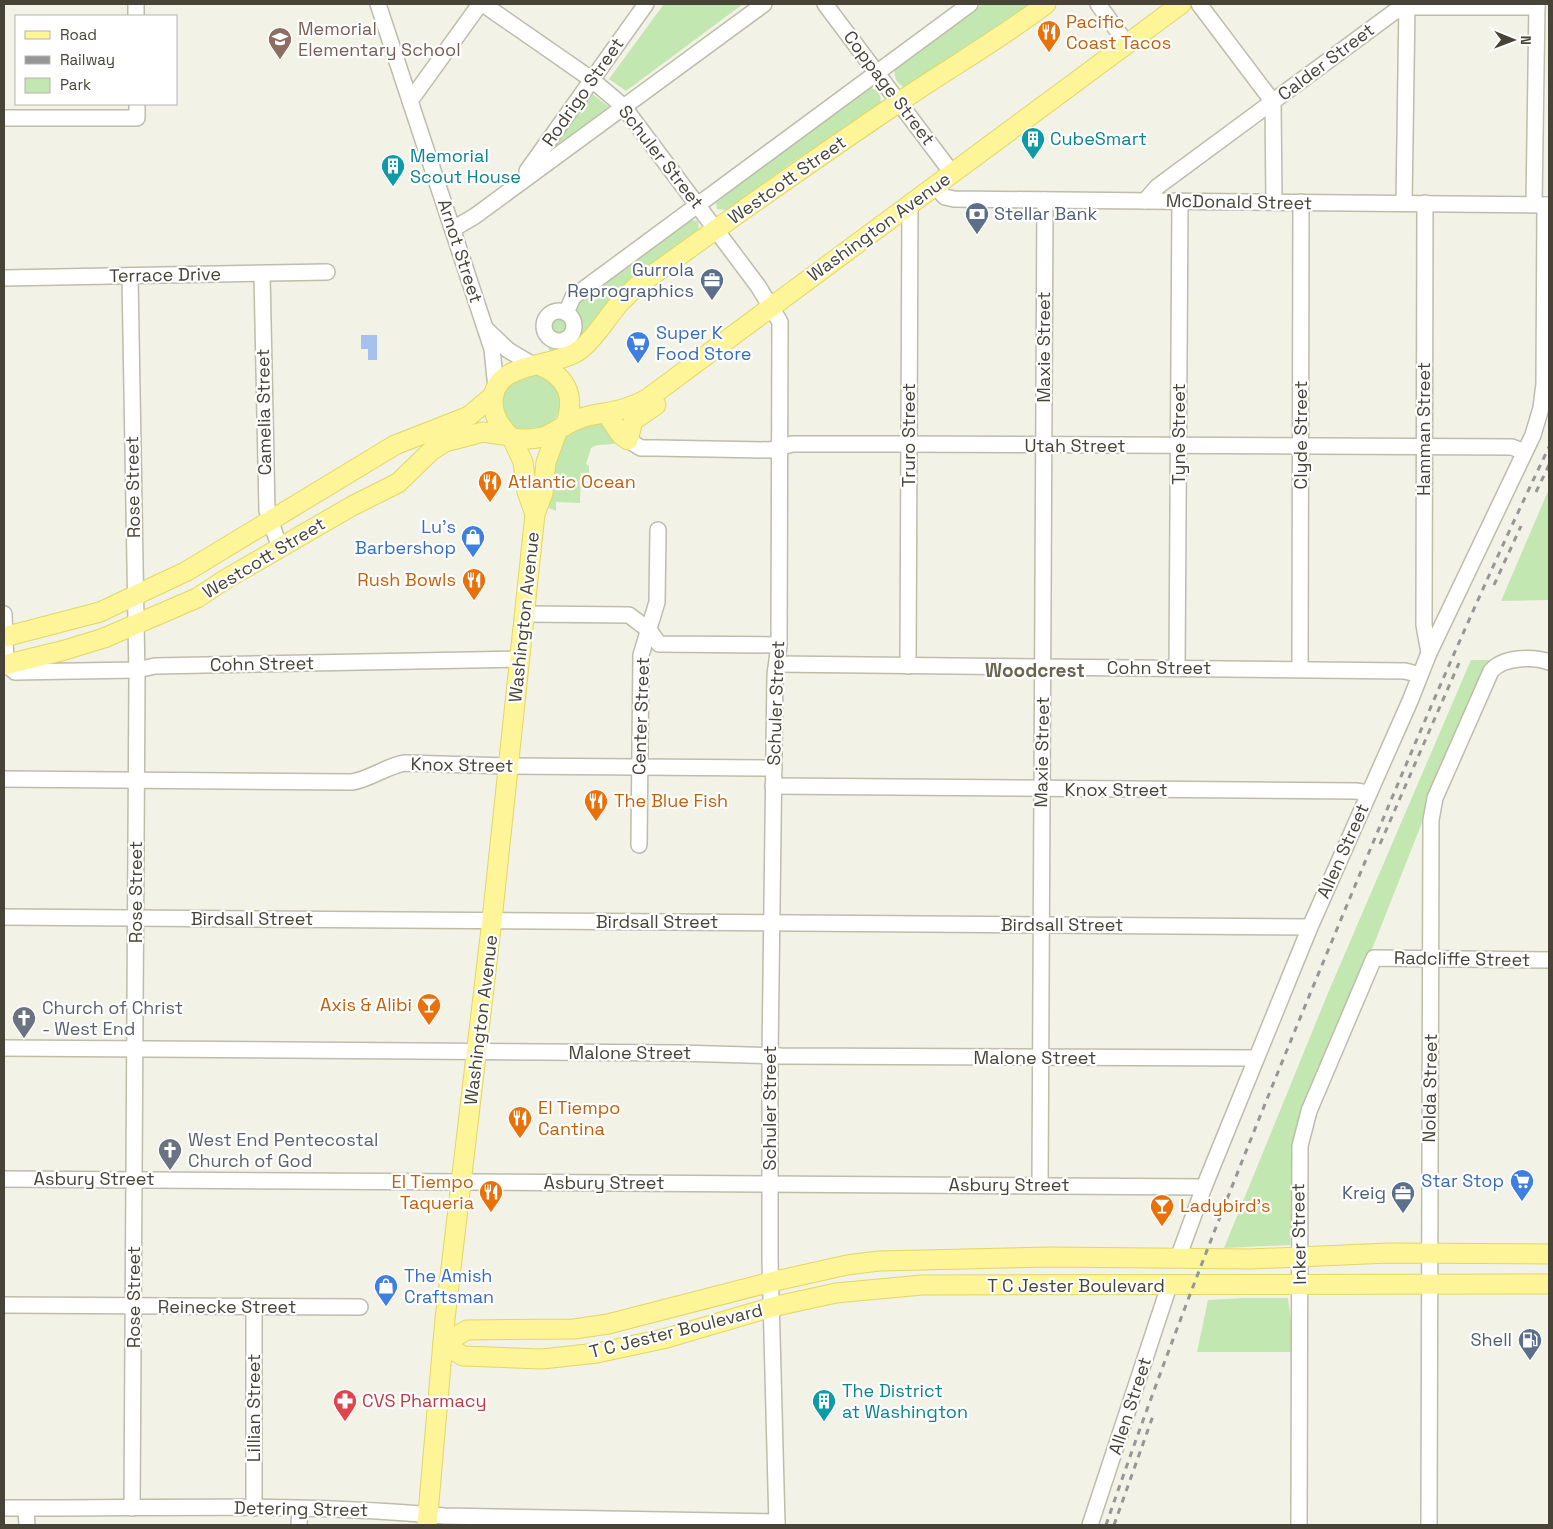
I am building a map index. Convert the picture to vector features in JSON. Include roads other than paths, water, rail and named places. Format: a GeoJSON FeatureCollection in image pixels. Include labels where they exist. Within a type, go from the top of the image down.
{"type":"FeatureCollection","features":[{"type":"Feature","properties":{"kind":"main road","name":"Westcott Street"},"geometry":{"type":"LineString","coordinates":[[536,365],[561,359],[581,350],[619,304],[637,286],[899,102],[1012,30],[1046,4]]}},
{"type":"Feature","properties":{"kind":"main road","name":"Washington Avenue"},"geometry":{"type":"LineString","coordinates":[[428,1520],[443,1344],[526,614],[535,514],[543,493],[546,462],[561,429],[588,416],[607,414],[634,406],[661,390],[771,306],[1182,4]]}},
{"type":"Feature","properties":{"kind":"main road"},"geometry":{"type":"LineString","coordinates":[[536,365],[558,376],[567,388],[571,410],[561,429],[538,440],[511,437],[495,414],[495,392],[514,370],[536,365]]}},
{"type":"Feature","properties":{"kind":"main road"},"geometry":{"type":"LineString","coordinates":[[607,414],[621,435],[628,440],[633,421],[656,404],[661,390]]}},
{"type":"Feature","properties":{"kind":"main road","name":"Westcott Street"},"geometry":{"type":"LineString","coordinates":[[4,637],[100,612],[187,571],[270,523],[395,445],[469,416],[495,392]]}},
{"type":"Feature","properties":{"kind":"main road","name":"Westcott Street"},"geometry":{"type":"LineString","coordinates":[[5,665],[65,650],[136,626],[197,598],[352,506],[398,484],[431,451],[445,442],[483,432],[511,437]]}},
{"type":"Feature","properties":{"kind":"main road","name":"Washington Avenue"},"geometry":{"type":"LineString","coordinates":[[511,437],[523,462],[527,492],[535,514]]}},
{"type":"Feature","properties":{"kind":"main road","name":"T C Jester Boulevard"},"geometry":{"type":"LineString","coordinates":[[1549,1254],[1429,1253],[1250,1259],[1051,1257],[922,1259],[847,1265],[771,1282],[608,1324],[574,1329],[466,1330],[443,1344],[463,1356],[542,1359],[613,1350],[667,1338],[772,1307],[836,1293],[922,1285],[1549,1284]]}},
{"type":"Feature","properties":{"kind":"main road"},"geometry":{"type":"LineString","coordinates":[[1051,1257],[1051,1286]]}},
{"type":"Feature","properties":{"kind":"main road"},"geometry":{"type":"LineString","coordinates":[[922,1259],[922,1285]]}},
{"type":"Feature","properties":{"kind":"main road"},"geometry":{"type":"LineString","coordinates":[[608,1324],[613,1350]]}},
{"type":"Feature","properties":{"kind":"street","name":"Arnot Street"},"geometry":{"type":"LineString","coordinates":[[378,4],[484,328],[494,362],[495,392]]}},
{"type":"Feature","properties":{"kind":"street"},"geometry":{"type":"LineString","coordinates":[[410,101],[482,4]]}},
{"type":"Feature","properties":{"kind":"street","name":"Schuler Street"},"geometry":{"type":"LineString","coordinates":[[482,4],[591,79],[623,106],[716,229],[771,306],[780,322],[779,645],[774,768],[770,1056],[771,1282],[777,1523]]}},
{"type":"Feature","properties":{"kind":"street","name":"Rodrigo Street"},"geometry":{"type":"LineString","coordinates":[[521,181],[591,79],[646,4]]}},
{"type":"Feature","properties":{"kind":"street"},"geometry":{"type":"LineString","coordinates":[[453,230],[475,216],[764,4]]}},
{"type":"Feature","properties":{"kind":"street","name":"Coppage Street"},"geometry":{"type":"LineString","coordinates":[[825,4],[952,173]]}},
{"type":"Feature","properties":{"kind":"street","name":"Westcott Street"},"geometry":{"type":"LineString","coordinates":[[566,313],[573,297],[699,206],[876,71],[970,4]]}},
{"type":"Feature","properties":{"kind":"street"},"geometry":{"type":"LineString","coordinates":[[1098,4],[1127,44]]}},
{"type":"Feature","properties":{"kind":"street"},"geometry":{"type":"LineString","coordinates":[[1199,4],[1273,102],[1274,202]]}},
{"type":"Feature","properties":{"kind":"street"},"geometry":{"type":"LineString","coordinates":[[1404,203],[1407,5]]}},
{"type":"Feature","properties":{"kind":"street","name":"Calder Street"},"geometry":{"type":"LineString","coordinates":[[1145,201],[1157,187],[1394,12],[1407,5],[1537,5]]}},
{"type":"Feature","properties":{"kind":"street","name":"Allen Street"},"geometry":{"type":"LineString","coordinates":[[1178,1258],[1204,1187],[1310,927],[1410,701],[1429,653],[1533,434],[1541,408],[1544,384],[1543,204],[1537,5]]}},
{"type":"Feature","properties":{"kind":"street"},"geometry":{"type":"LineString","coordinates":[[4,118],[137,111]]}},
{"type":"Feature","properties":{"kind":"street","name":"McDonald Street"},"geometry":{"type":"LineString","coordinates":[[934,186],[945,197],[954,199],[1543,204]]}},
{"type":"Feature","properties":{"kind":"street","name":"Maxie Street"},"geometry":{"type":"LineString","coordinates":[[1040,1185],[1045,200]]}},
{"type":"Feature","properties":{"kind":"street","name":"Tyne Street"},"geometry":{"type":"LineString","coordinates":[[1177,668],[1180,201]]}},
{"type":"Feature","properties":{"kind":"street","name":"Clyde Street"},"geometry":{"type":"LineString","coordinates":[[1300,668],[1301,202]]}},
{"type":"Feature","properties":{"kind":"street","name":"Hamman Street"},"geometry":{"type":"LineString","coordinates":[[1425,203],[1424,625],[1429,653]]}},
{"type":"Feature","properties":{"kind":"street","name":"Truro Street"},"geometry":{"type":"LineString","coordinates":[[908,666],[910,204]]}},
{"type":"Feature","properties":{"kind":"street","name":"Terrace Drive"},"geometry":{"type":"LineString","coordinates":[[4,278],[327,272]]}},
{"type":"Feature","properties":{"kind":"street","name":"Camelia Street"},"geometry":{"type":"LineString","coordinates":[[262,274],[266,506],[270,523],[280,548]]}},
{"type":"Feature","properties":{"kind":"street","name":"Rose Street"},"geometry":{"type":"LineString","coordinates":[[130,276],[137,670],[132,1508]]}},
{"type":"Feature","properties":{"kind":"street","name":"Arnot Street"},"geometry":{"type":"LineString","coordinates":[[484,328],[508,350],[536,365]]}},
{"type":"Feature","properties":{"kind":"street","name":"Utah Street"},"geometry":{"type":"LineString","coordinates":[[628,440],[631,444],[641,448],[770,450],[792,444],[909,444],[1512,447],[1524,452]]}},
{"type":"Feature","properties":{"kind":"street","name":"Center Street"},"geometry":{"type":"LineString","coordinates":[[640,845],[641,655],[650,631],[657,602],[658,530]]}},
{"type":"Feature","properties":{"kind":"street"},"geometry":{"type":"LineString","coordinates":[[4,614],[5,665]]}},
{"type":"Feature","properties":{"kind":"street"},"geometry":{"type":"LineString","coordinates":[[526,614],[629,615],[650,631],[659,644],[779,645]]}},
{"type":"Feature","properties":{"kind":"street","name":"Cohn Street"},"geometry":{"type":"LineString","coordinates":[[5,665],[15,672],[137,670],[155,666],[521,659]]}},
{"type":"Feature","properties":{"kind":"street","name":"Nolda Street"},"geometry":{"type":"LineString","coordinates":[[1429,1525],[1430,844],[1435,798],[1491,671],[1496,665],[1509,660],[1542,660],[1549,662]]}},
{"type":"Feature","properties":{"kind":"street","name":"Cohn Street"},"geometry":{"type":"LineString","coordinates":[[777,664],[1300,668],[1406,670],[1420,674]]}},
{"type":"Feature","properties":{"kind":"street","name":"Knox Street"},"geometry":{"type":"LineString","coordinates":[[4,779],[352,782],[363,780],[392,765],[405,763],[508,766],[774,768]]}},
{"type":"Feature","properties":{"kind":"street","name":"Knox Street"},"geometry":{"type":"LineString","coordinates":[[774,786],[1041,790],[1356,791],[1368,794]]}},
{"type":"Feature","properties":{"kind":"street","name":"Birdsall Street"},"geometry":{"type":"LineString","coordinates":[[4,917],[1310,927]]}},
{"type":"Feature","properties":{"kind":"street","name":"Radcliffe Street"},"geometry":{"type":"LineString","coordinates":[[1374,958],[1549,960]]}},
{"type":"Feature","properties":{"kind":"street","name":"Inker Street"},"geometry":{"type":"LineString","coordinates":[[1299,1525],[1300,1285],[1298,1161],[1309,1110],[1374,958]]}},
{"type":"Feature","properties":{"kind":"street","name":"Malone Street"},"geometry":{"type":"LineString","coordinates":[[4,1048],[770,1056],[1256,1058]]}},
{"type":"Feature","properties":{"kind":"street","name":"Asbury Street"},"geometry":{"type":"LineString","coordinates":[[4,1179],[1204,1187]]}},
{"type":"Feature","properties":{"kind":"street","name":"Allen Street"},"geometry":{"type":"LineString","coordinates":[[1090,1525],[1169,1286]]}},
{"type":"Feature","properties":{"kind":"street","name":"Reinecke Street"},"geometry":{"type":"LineString","coordinates":[[4,1305],[360,1307]]}},
{"type":"Feature","properties":{"kind":"street","name":"Lillian Street"},"geometry":{"type":"LineString","coordinates":[[254,1307],[254,1508]]}},
{"type":"Feature","properties":{"kind":"street","name":"Detering Street"},"geometry":{"type":"LineString","coordinates":[[4,1508],[395,1510],[428,1520],[777,1523]]}},
{"type":"Feature","properties":{"kind":"street"},"geometry":{"type":"LineString","coordinates":[[26,1508],[27,1525]]}},
{"type":"Feature","properties":{"kind":"street"},"geometry":{"type":"LineString","coordinates":[[299,1525],[300,1509]]}},
{"type":"Feature","properties":{"kind":"water"},"geometry":{"type":"Polygon","coordinates":[[[361,335],[377,335],[377,360],[368,360],[368,349],[361,349],[361,335]]]}},
{"type":"Feature","properties":{"kind":"railway"},"geometry":{"type":"LineString","coordinates":[[1106,1525],[1186,1304],[1302,1013],[1437,692],[1549,447]]}},
{"type":"Feature","properties":{"kind":"railway"},"geometry":{"type":"LineString","coordinates":[[1536,492],[1549,465]]}},
{"type":"Feature","properties":{"kind":"railway"},"geometry":{"type":"LineString","coordinates":[[1494,585],[1521,526]]}},
{"type":"Feature","properties":{"kind":"railway"},"geometry":{"type":"LineString","coordinates":[[1380,844],[1459,663]]}},
{"type":"Feature","properties":{"kind":"railway"},"geometry":{"type":"LineString","coordinates":[[1114,1525],[1154,1413]]}},
{"type":"Feature","properties":{"kind":"place","name":"Pacific Coast Tacos"},"geometry":{"type":"Point","coordinates":[1049,53]}},
{"type":"Feature","properties":{"kind":"place","name":"Memorial Elementary School"},"geometry":{"type":"Point","coordinates":[280,60]}},
{"type":"Feature","properties":{"kind":"place","name":"CubeSmart"},"geometry":{"type":"Point","coordinates":[1033,160]}},
{"type":"Feature","properties":{"kind":"place","name":"Memorial Scout House"},"geometry":{"type":"Point","coordinates":[393,187]}},
{"type":"Feature","properties":{"kind":"place","name":"Stellar Bank"},"geometry":{"type":"Point","coordinates":[977,235]}},
{"type":"Feature","properties":{"kind":"place","name":"Gurrola Reprographics"},"geometry":{"type":"Point","coordinates":[712,301]}},
{"type":"Feature","properties":{"kind":"place","name":"Super K Food Store"},"geometry":{"type":"Point","coordinates":[638,364]}},
{"type":"Feature","properties":{"kind":"place","name":"Atlantic Ocean"},"geometry":{"type":"Point","coordinates":[490,503]}},
{"type":"Feature","properties":{"kind":"place","name":"Lu's Barbershop"},"geometry":{"type":"Point","coordinates":[473,558]}},
{"type":"Feature","properties":{"kind":"place","name":"Rush Bowls"},"geometry":{"type":"Point","coordinates":[474,601]}},
{"type":"Feature","properties":{"kind":"place","name":"The Blue Fish"},"geometry":{"type":"Point","coordinates":[596,822]}},
{"type":"Feature","properties":{"kind":"place","name":"Axis & Alibi"},"geometry":{"type":"Point","coordinates":[429,1026]}},
{"type":"Feature","properties":{"kind":"place","name":"Church of Christ - West End"},"geometry":{"type":"Point","coordinates":[24,1039]}},
{"type":"Feature","properties":{"kind":"place","name":"El Tiempo Cantina"},"geometry":{"type":"Point","coordinates":[520,1139]}},
{"type":"Feature","properties":{"kind":"place","name":"West End Pentecostal Church of God"},"geometry":{"type":"Point","coordinates":[170,1171]}},
{"type":"Feature","properties":{"kind":"place","name":"Star Stop"},"geometry":{"type":"Point","coordinates":[1522,1202]}},
{"type":"Feature","properties":{"kind":"place","name":"El Tiempo Taqueria"},"geometry":{"type":"Point","coordinates":[491,1213]}},
{"type":"Feature","properties":{"kind":"place","name":"Kreig"},"geometry":{"type":"Point","coordinates":[1403,1214]}},
{"type":"Feature","properties":{"kind":"place","name":"Ladybird's"},"geometry":{"type":"Point","coordinates":[1162,1227]}},
{"type":"Feature","properties":{"kind":"place","name":"The Amish Craftsman"},"geometry":{"type":"Point","coordinates":[386,1307]}},
{"type":"Feature","properties":{"kind":"place","name":"Shell"},"geometry":{"type":"Point","coordinates":[1530,1361]}},
{"type":"Feature","properties":{"kind":"place","name":"CVS Pharmacy"},"geometry":{"type":"Point","coordinates":[345,1422]}},
{"type":"Feature","properties":{"kind":"place","name":"The District at Washington"},"geometry":{"type":"Point","coordinates":[824,1422]}},
{"type":"Feature","properties":{"kind":"district","name":"Woodcrest"},"geometry":{"type":"Point","coordinates":[1035,670]}}]}
